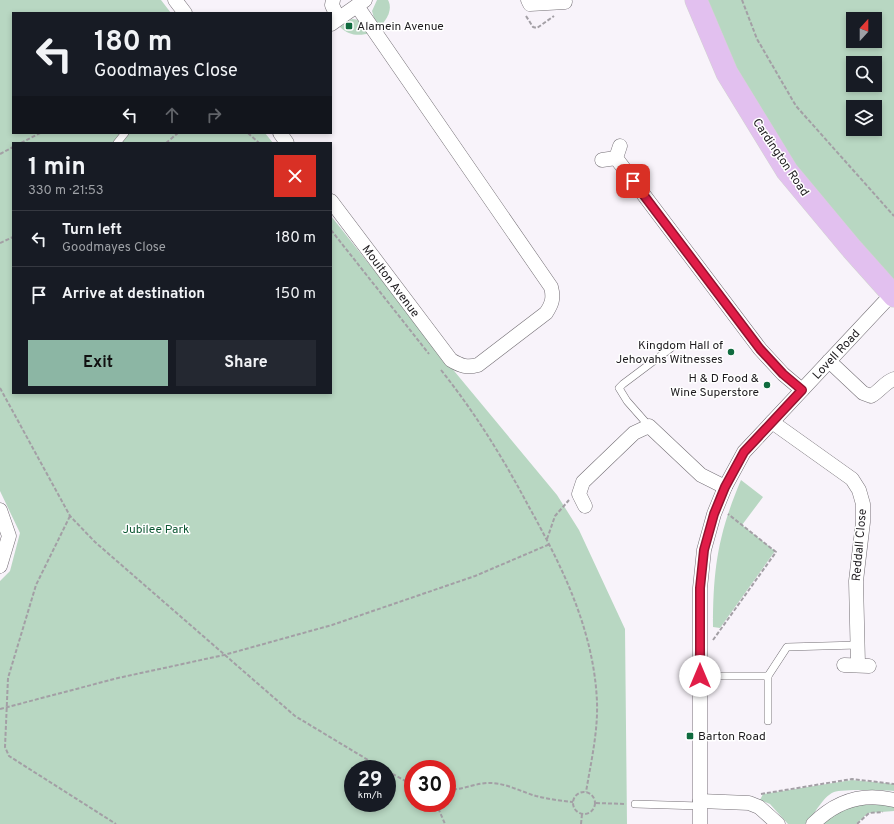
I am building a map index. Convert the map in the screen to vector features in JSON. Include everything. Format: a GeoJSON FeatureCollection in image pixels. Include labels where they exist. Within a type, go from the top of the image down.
{"type":"FeatureCollection","features":[{"type":"Feature","properties":{"kind":"main road","name":"Cardington Road"},"geometry":{"type":"LineString","coordinates":[[696,0],[727,73],[787,171],[847,244],[893,295]]}},
{"type":"Feature","properties":{"kind":"street"},"geometry":{"type":"LineString","coordinates":[[175,0],[184,12]]}},
{"type":"Feature","properties":{"kind":"street"},"geometry":{"type":"LineString","coordinates":[[333,0],[332,5],[335,21],[361,3],[552,287],[552,304],[546,313],[478,365],[469,367],[445,364]]}},
{"type":"Feature","properties":{"kind":"street"},"geometry":{"type":"LineString","coordinates":[[528,0],[530,4],[565,2]]}},
{"type":"Feature","properties":{"kind":"street"},"geometry":{"type":"LineString","coordinates":[[281,134],[287,142]]}},
{"type":"Feature","properties":{"kind":"street"},"geometry":{"type":"LineString","coordinates":[[613,154],[760,349],[783,374],[802,390]]}},
{"type":"Feature","properties":{"kind":"street","name":"Moulton Avenue"},"geometry":{"type":"LineString","coordinates":[[332,202],[445,364]]}},
{"type":"Feature","properties":{"kind":"street","name":"Lovell Road"},"geometry":{"type":"LineString","coordinates":[[700,824],[700,588],[704,550],[717,506],[725,487],[744,452],[893,295]]}},
{"type":"Feature","properties":{"kind":"street"},"geometry":{"type":"LineString","coordinates":[[829,361],[863,393],[871,396],[887,381],[894,379]]}},
{"type":"Feature","properties":{"kind":"street","name":"Reddall Close"},"geometry":{"type":"LineString","coordinates":[[772,422],[852,479],[859,490],[863,504],[863,522],[856,581],[858,645],[857,665]]}},
{"type":"Feature","properties":{"kind":"street"},"geometry":{"type":"LineString","coordinates":[[582,500],[583,482],[634,433],[648,426],[701,475],[725,487]]}},
{"type":"Feature","properties":{"kind":"street"},"geometry":{"type":"LineString","coordinates":[[0,510],[9,536],[0,566]]}},
{"type":"Feature","properties":{"kind":"street"},"geometry":{"type":"LineString","coordinates":[[813,824],[834,806],[846,800],[884,797],[891,806]]}},
{"type":"Feature","properties":{"kind":"street"},"geometry":{"type":"LineString","coordinates":[[700,803],[749,803],[759,807],[778,824]]}},
{"type":"Feature","properties":{"kind":"lane"},"geometry":{"type":"LineString","coordinates":[[118,142],[124,134]]}},
{"type":"Feature","properties":{"kind":"lane"},"geometry":{"type":"LineString","coordinates":[[648,426],[627,401],[620,388],[623,384],[671,348]]}},
{"type":"Feature","properties":{"kind":"lane"},"geometry":{"type":"LineString","coordinates":[[768,721],[768,676],[787,647],[858,645]]}},
{"type":"Feature","properties":{"kind":"lane"},"geometry":{"type":"LineString","coordinates":[[700,676],[768,676]]}},
{"type":"Feature","properties":{"kind":"lane"},"geometry":{"type":"LineString","coordinates":[[635,804],[700,803]]}},
{"type":"Feature","properties":{"kind":"path"},"geometry":{"type":"LineString","coordinates":[[742,0],[757,39],[796,106],[894,216]]}},
{"type":"Feature","properties":{"kind":"path"},"geometry":{"type":"LineString","coordinates":[[23,142],[38,134]]}},
{"type":"Feature","properties":{"kind":"path"},"geometry":{"type":"LineString","coordinates":[[167,142],[177,134]]}},
{"type":"Feature","properties":{"kind":"path"},"geometry":{"type":"LineString","coordinates":[[249,134],[258,142]]}},
{"type":"Feature","properties":{"kind":"path"},"geometry":{"type":"LineString","coordinates":[[0,154],[12,148]]}},
{"type":"Feature","properties":{"kind":"path"},"geometry":{"type":"LineString","coordinates":[[332,231],[430,355]]}},
{"type":"Feature","properties":{"kind":"path"},"geometry":{"type":"LineString","coordinates":[[0,243],[12,237]]}},
{"type":"Feature","properties":{"kind":"path"},"geometry":{"type":"LineString","coordinates":[[445,364],[497,448],[550,546]]}},
{"type":"Feature","properties":{"kind":"path"},"geometry":{"type":"LineString","coordinates":[[0,388],[70,516],[95,542],[295,716],[368,760]]}},
{"type":"Feature","properties":{"kind":"path"},"geometry":{"type":"LineString","coordinates":[[582,500],[566,501],[555,516],[547,539],[578,605],[592,662],[597,700],[597,721],[586,792]]}},
{"type":"Feature","properties":{"kind":"path"},"geometry":{"type":"LineString","coordinates":[[700,652],[707,648],[776,552],[717,506]]}},
{"type":"Feature","properties":{"kind":"path"},"geometry":{"type":"LineString","coordinates":[[70,516],[36,585],[8,678],[5,747],[9,756],[116,824]]}},
{"type":"Feature","properties":{"kind":"path"},"geometry":{"type":"LineString","coordinates":[[0,709],[118,678],[224,655],[332,625],[475,576],[550,546]]}},
{"type":"Feature","properties":{"kind":"path"},"geometry":{"type":"LineString","coordinates":[[749,803],[759,794],[852,779],[894,784]]}},
{"type":"Feature","properties":{"kind":"path"},"geometry":{"type":"LineString","coordinates":[[456,790],[461,790],[479,784],[502,784],[536,796],[573,802]]}},
{"type":"Feature","properties":{"kind":"path"},"geometry":{"type":"LineString","coordinates":[[586,792],[576,796],[573,802],[576,812],[582,814],[592,812],[596,803]]}},
{"type":"Feature","properties":{"kind":"path"},"geometry":{"type":"LineString","coordinates":[[586,792],[592,796],[596,803]]}},
{"type":"Feature","properties":{"kind":"path"},"geometry":{"type":"LineString","coordinates":[[596,803],[635,804]]}},
{"type":"Feature","properties":{"kind":"path"},"geometry":{"type":"LineString","coordinates":[[857,824],[869,813],[891,806]]}},
{"type":"Feature","properties":{"kind":"path"},"geometry":{"type":"LineString","coordinates":[[440,812],[445,824]]}},
{"type":"Feature","properties":{"kind":"path"},"geometry":{"type":"LineString","coordinates":[[581,824],[582,814]]}},
{"type":"Feature","properties":{"kind":"green space","name":"Jubilee Park"},"geometry":{"type":"Polygon","coordinates":[[[0,0],[161,0],[170,12],[12,12],[12,134],[266,134],[272,142],[12,142],[12,394],[332,394],[332,217],[450,366],[557,495],[579,530],[625,629],[627,824],[0,824],[0,581],[10,571],[20,533],[0,491],[0,0]]]}},
{"type":"Feature","properties":{"kind":"green space"},"geometry":{"type":"Polygon","coordinates":[[[377,0],[388,0],[390,7],[387,18],[380,26],[374,18],[372,11],[377,0]]]}},
{"type":"Feature","properties":{"kind":"green space"},"geometry":{"type":"Polygon","coordinates":[[[706,0],[894,0],[894,285],[792,167],[733,65],[706,0]]]}},
{"type":"Feature","properties":{"kind":"green space"},"geometry":{"type":"Polygon","coordinates":[[[352,19],[360,20],[371,33],[362,35],[351,34],[340,27],[352,19]]]}},
{"type":"Feature","properties":{"kind":"green space"},"geometry":{"type":"Polygon","coordinates":[[[741,480],[763,497],[742,525],[775,551],[720,628],[713,627],[714,587],[718,552],[733,499],[741,480]]]}},
{"type":"Feature","properties":{"kind":"green space"},"geometry":{"type":"Polygon","coordinates":[[[852,780],[894,784],[894,791],[854,790],[834,792],[822,802],[805,824],[788,824],[770,804],[760,800],[763,794],[852,780]]]}},
{"type":"Feature","properties":{"kind":"green space"},"geometry":{"type":"Polygon","coordinates":[[[894,804],[894,811],[868,813],[856,824],[822,824],[846,805],[894,804]]]}},
{"type":"Feature","properties":{"kind":"place","name":"Alamein Avenue"},"geometry":{"type":"Point","coordinates":[349,26]}},
{"type":"Feature","properties":{"kind":"place","name":"Kingdom Hall of Jehovahs Witnesses"},"geometry":{"type":"Point","coordinates":[731,352]}},
{"type":"Feature","properties":{"kind":"place","name":"H & D Food & Wine Superstore"},"geometry":{"type":"Point","coordinates":[767,385]}},
{"type":"Feature","properties":{"kind":"place","name":"Barton Road"},"geometry":{"type":"Point","coordinates":[690,736]}},
{"type":"Feature","properties":{"kind":"route"},"geometry":{"type":"LineString","coordinates":[[633,181],[760,349],[783,374],[802,390],[744,452],[725,487],[714,514],[704,550],[700,588],[700,676]]}}]}
